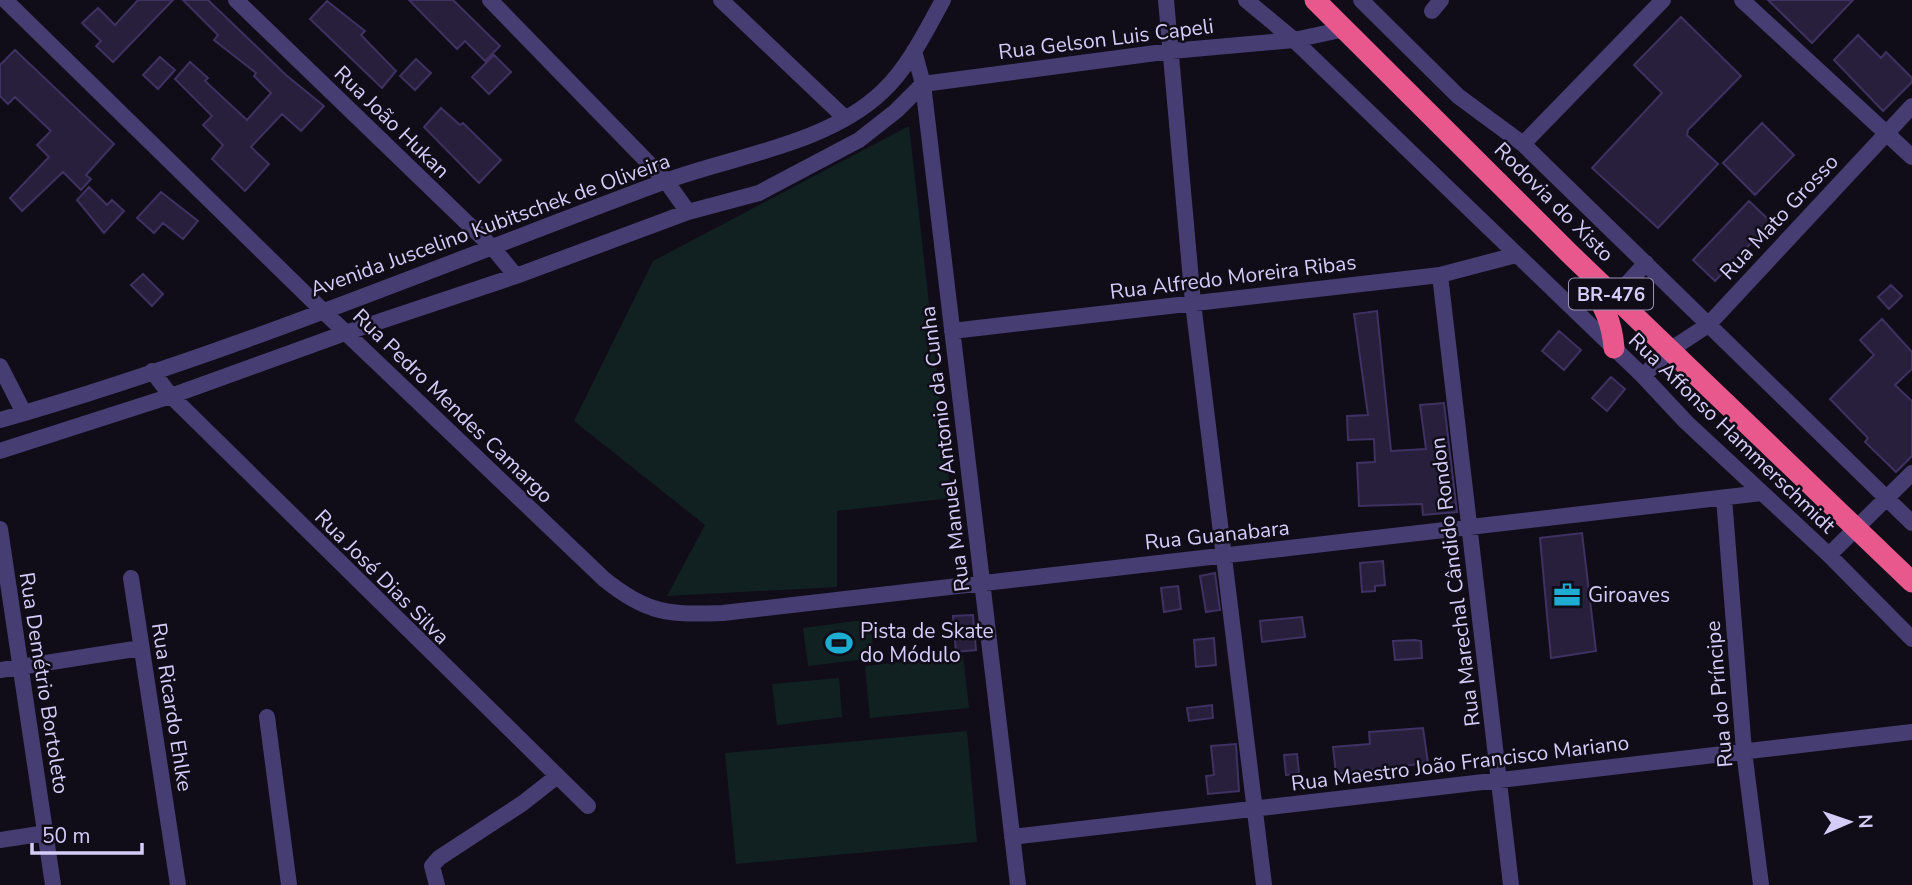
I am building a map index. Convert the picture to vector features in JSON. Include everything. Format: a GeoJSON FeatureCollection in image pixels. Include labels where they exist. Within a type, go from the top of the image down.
{"type":"FeatureCollection","features":[{"type":"Feature","properties":{"kind":"highway","name":"Rodovia do Xisto"},"geometry":{"type":"LineString","coordinates":[[1315,0],[1569,253],[1912,582]]}},
{"type":"Feature","properties":{"kind":"highway"},"geometry":{"type":"LineString","coordinates":[[1569,253],[1605,308],[1613,328],[1614,348]]}},
{"type":"Feature","properties":{"kind":"street","name":"Rua Pedro Mendes Camargo"},"geometry":{"type":"LineString","coordinates":[[5,0],[322,310],[604,579],[632,602],[677,614]]}},
{"type":"Feature","properties":{"kind":"street"},"geometry":{"type":"LineString","coordinates":[[17,12],[29,0]]}},
{"type":"Feature","properties":{"kind":"street","name":"Rua João Hukan"},"geometry":{"type":"LineString","coordinates":[[236,0],[493,248],[516,276]]}},
{"type":"Feature","properties":{"kind":"street"},"geometry":{"type":"LineString","coordinates":[[490,0],[666,181],[688,212]]}},
{"type":"Feature","properties":{"kind":"street"},"geometry":{"type":"LineString","coordinates":[[721,0],[844,117]]}},
{"type":"Feature","properties":{"kind":"street","name":"Avenida Juscelino Kubitschek de Oliveira"},"geometry":{"type":"LineString","coordinates":[[0,420],[152,371],[322,310],[666,181],[793,143],[844,117],[882,93],[914,51],[943,0]]}},
{"type":"Feature","properties":{"kind":"street"},"geometry":{"type":"LineString","coordinates":[[1166,0],[1193,303],[1226,554],[1264,885]]}},
{"type":"Feature","properties":{"kind":"street","name":"Rua Affonso Hammerschmidt"},"geometry":{"type":"LineString","coordinates":[[1246,0],[1294,40],[1643,376],[1686,422],[1829,555],[1912,639]]}},
{"type":"Feature","properties":{"kind":"street"},"geometry":{"type":"LineString","coordinates":[[1361,0],[1458,96],[1522,144],[1912,523]]}},
{"type":"Feature","properties":{"kind":"street"},"geometry":{"type":"LineString","coordinates":[[1522,144],[1663,0]]}},
{"type":"Feature","properties":{"kind":"street"},"geometry":{"type":"LineString","coordinates":[[1742,0],[1912,157]]}},
{"type":"Feature","properties":{"kind":"street","name":"Rua Gelson Luis Capeli"},"geometry":{"type":"LineString","coordinates":[[923,84],[1171,51],[1294,40],[1345,29]]}},
{"type":"Feature","properties":{"kind":"street","name":"Rua Manuel Antonio da Cunha"},"geometry":{"type":"LineString","coordinates":[[914,51],[923,84],[1018,885]]}},
{"type":"Feature","properties":{"kind":"street"},"geometry":{"type":"LineString","coordinates":[[0,451],[171,396],[345,332],[516,276],[688,212],[759,193],[859,140],[896,111],[923,84]]}},
{"type":"Feature","properties":{"kind":"street","name":"Rua Mato Grosso"},"geometry":{"type":"LineString","coordinates":[[1643,376],[1670,350],[1707,325],[1912,106]]}},
{"type":"Feature","properties":{"kind":"street","name":"Rua Alfredo Moreira Ribas"},"geometry":{"type":"LineString","coordinates":[[952,331],[1440,275],[1516,255]]}},
{"type":"Feature","properties":{"kind":"street"},"geometry":{"type":"LineString","coordinates":[[1615,297],[1646,263]]}},
{"type":"Feature","properties":{"kind":"street","name":"Rua Marechal Cândido Rondon"},"geometry":{"type":"LineString","coordinates":[[1440,275],[1511,885]]}},
{"type":"Feature","properties":{"kind":"street"},"geometry":{"type":"LineString","coordinates":[[0,366],[24,414]]}},
{"type":"Feature","properties":{"kind":"street","name":"Rua José Dias Silva"},"geometry":{"type":"LineString","coordinates":[[152,371],[171,396],[588,806]]}},
{"type":"Feature","properties":{"kind":"street"},"geometry":{"type":"LineString","coordinates":[[1829,555],[1912,473]]}},
{"type":"Feature","properties":{"kind":"street","name":"Rua Guanabara"},"geometry":{"type":"LineString","coordinates":[[677,614],[723,613],[1226,554],[1471,530],[1762,494]]}},
{"type":"Feature","properties":{"kind":"street","name":"Rua do Príncipe"},"geometry":{"type":"LineString","coordinates":[[1724,498],[1744,751],[1761,885]]}},
{"type":"Feature","properties":{"kind":"street","name":"Rua Demétrio Bortoleto"},"geometry":{"type":"LineString","coordinates":[[0,529],[53,885]]}},
{"type":"Feature","properties":{"kind":"street","name":"Rua Ricardo Ehlke"},"geometry":{"type":"LineString","coordinates":[[131,578],[178,885]]}},
{"type":"Feature","properties":{"kind":"street"},"geometry":{"type":"LineString","coordinates":[[0,670],[141,648]]}},
{"type":"Feature","properties":{"kind":"street"},"geometry":{"type":"LineString","coordinates":[[267,717],[289,885]]}},
{"type":"Feature","properties":{"kind":"street","name":"Rua Maestro João Francisco Mariano"},"geometry":{"type":"LineString","coordinates":[[1012,836],[1912,732]]}},
{"type":"Feature","properties":{"kind":"street"},"geometry":{"type":"LineString","coordinates":[[437,885],[432,866],[439,858],[523,803],[556,777]]}},
{"type":"Feature","properties":{"kind":"street"},"geometry":{"type":"LineString","coordinates":[[0,840],[47,833]]}},
{"type":"Feature","properties":{"kind":"shaded area"},"geometry":{"type":"Polygon","coordinates":[[[909,126],[951,498],[837,511],[837,587],[667,596],[705,525],[574,421],[653,261],[909,126]]]}},
{"type":"Feature","properties":{"kind":"shaded area","name":"Pista de Skate do Módulo"},"geometry":{"type":"Polygon","coordinates":[[[870,619],[874,658],[808,666],[803,628],[870,619]]]}},
{"type":"Feature","properties":{"kind":"shaded area"},"geometry":{"type":"Polygon","coordinates":[[[963,655],[969,708],[870,718],[865,666],[963,655]]]}},
{"type":"Feature","properties":{"kind":"shaded area"},"geometry":{"type":"Polygon","coordinates":[[[839,678],[842,717],[777,725],[772,684],[839,678]]]}},
{"type":"Feature","properties":{"kind":"shaded area"},"geometry":{"type":"Polygon","coordinates":[[[967,731],[977,842],[736,864],[725,753],[967,731]]]}},
{"type":"Feature","properties":{"kind":"building"},"geometry":{"type":"Polygon","coordinates":[[[138,0],[173,0],[113,62],[96,46],[101,41],[82,23],[98,8],[115,25],[138,0]]]}},
{"type":"Feature","properties":{"kind":"building"},"geometry":{"type":"Polygon","coordinates":[[[183,0],[208,0],[286,75],[324,106],[301,131],[282,114],[251,147],[269,164],[245,191],[212,159],[223,145],[203,125],[212,116],[175,79],[190,62],[208,78],[205,81],[247,120],[271,93],[254,76],[256,73],[214,40],[218,35],[183,0]]]}},
{"type":"Feature","properties":{"kind":"building"},"geometry":{"type":"Polygon","coordinates":[[[409,0],[453,0],[500,46],[485,61],[465,41],[457,49],[409,0]]]}},
{"type":"Feature","properties":{"kind":"building"},"geometry":{"type":"Polygon","coordinates":[[[1768,0],[1853,0],[1812,43],[1768,0]]]}},
{"type":"Feature","properties":{"kind":"building"},"geometry":{"type":"Polygon","coordinates":[[[327,1],[365,31],[361,35],[396,71],[382,88],[310,19],[327,1]]]}},
{"type":"Feature","properties":{"kind":"building"},"geometry":{"type":"Polygon","coordinates":[[[1681,17],[1741,76],[1688,130],[1687,135],[1718,164],[1658,228],[1592,168],[1662,93],[1634,65],[1681,17]]]}},
{"type":"Feature","properties":{"kind":"building"},"geometry":{"type":"Polygon","coordinates":[[[1858,35],[1881,58],[1886,52],[1912,78],[1912,82],[1883,111],[1834,60],[1858,35]]]}},
{"type":"Feature","properties":{"kind":"building"},"geometry":{"type":"Polygon","coordinates":[[[15,50],[114,144],[86,175],[91,179],[81,190],[63,172],[22,211],[10,198],[49,157],[37,145],[51,131],[15,97],[8,104],[0,96],[0,65],[15,50]]]}},
{"type":"Feature","properties":{"kind":"building"},"geometry":{"type":"Polygon","coordinates":[[[494,55],[511,72],[489,94],[472,77],[494,55]]]}},
{"type":"Feature","properties":{"kind":"building"},"geometry":{"type":"Polygon","coordinates":[[[160,57],[175,70],[158,89],[143,75],[160,57]]]}},
{"type":"Feature","properties":{"kind":"building"},"geometry":{"type":"Polygon","coordinates":[[[416,59],[431,73],[415,90],[400,76],[416,59]]]}},
{"type":"Feature","properties":{"kind":"building"},"geometry":{"type":"Polygon","coordinates":[[[441,108],[460,125],[463,123],[501,160],[479,183],[424,127],[441,108]]]}},
{"type":"Feature","properties":{"kind":"building"},"geometry":{"type":"Polygon","coordinates":[[[1762,123],[1794,155],[1755,195],[1723,163],[1762,123]]]}},
{"type":"Feature","properties":{"kind":"building"},"geometry":{"type":"Polygon","coordinates":[[[89,187],[107,205],[112,200],[124,211],[104,233],[77,200],[89,187]]]}},
{"type":"Feature","properties":{"kind":"building"},"geometry":{"type":"Polygon","coordinates":[[[161,192],[198,221],[183,239],[163,223],[154,233],[137,218],[161,192]]]}},
{"type":"Feature","properties":{"kind":"building"},"geometry":{"type":"Polygon","coordinates":[[[1749,201],[1771,222],[1715,281],[1693,260],[1749,201]]]}},
{"type":"Feature","properties":{"kind":"building"},"geometry":{"type":"Polygon","coordinates":[[[143,274],[163,294],[152,306],[131,285],[143,274]]]}},
{"type":"Feature","properties":{"kind":"building"},"geometry":{"type":"Polygon","coordinates":[[[1891,285],[1902,296],[1889,309],[1878,297],[1891,285]]]}},
{"type":"Feature","properties":{"kind":"building"},"geometry":{"type":"Polygon","coordinates":[[[1377,311],[1391,451],[1426,449],[1420,405],[1444,403],[1457,512],[1423,515],[1422,504],[1359,506],[1357,463],[1375,462],[1374,439],[1348,440],[1347,416],[1368,415],[1354,314],[1377,311]]]}},
{"type":"Feature","properties":{"kind":"building"},"geometry":{"type":"Polygon","coordinates":[[[1882,319],[1912,352],[1912,369],[1895,385],[1912,401],[1912,456],[1896,472],[1865,442],[1868,438],[1830,399],[1874,355],[1860,340],[1882,319]]]}},
{"type":"Feature","properties":{"kind":"building"},"geometry":{"type":"Polygon","coordinates":[[[1559,331],[1581,350],[1564,370],[1542,351],[1559,331]]]}},
{"type":"Feature","properties":{"kind":"building"},"geometry":{"type":"Polygon","coordinates":[[[1611,377],[1625,389],[1607,411],[1592,398],[1611,377]]]}},
{"type":"Feature","properties":{"kind":"building","name":"Giroaves"},"geometry":{"type":"Polygon","coordinates":[[[1582,533],[1596,651],[1551,658],[1540,538],[1582,533]]]}},
{"type":"Feature","properties":{"kind":"building"},"geometry":{"type":"Polygon","coordinates":[[[1383,561],[1385,585],[1375,586],[1375,591],[1362,592],[1360,563],[1383,561]]]}},
{"type":"Feature","properties":{"kind":"building"},"geometry":{"type":"Polygon","coordinates":[[[1215,573],[1220,610],[1206,612],[1200,576],[1215,573]]]}},
{"type":"Feature","properties":{"kind":"building"},"geometry":{"type":"Polygon","coordinates":[[[1178,586],[1181,609],[1164,612],[1161,588],[1178,586]]]}},
{"type":"Feature","properties":{"kind":"building"},"geometry":{"type":"Polygon","coordinates":[[[973,615],[976,650],[956,652],[953,616],[973,615]]]}},
{"type":"Feature","properties":{"kind":"building"},"geometry":{"type":"Polygon","coordinates":[[[1302,617],[1305,637],[1262,642],[1260,621],[1302,617]]]}},
{"type":"Feature","properties":{"kind":"building"},"geometry":{"type":"Polygon","coordinates":[[[1214,638],[1216,665],[1196,667],[1194,640],[1214,638]]]}},
{"type":"Feature","properties":{"kind":"building"},"geometry":{"type":"Polygon","coordinates":[[[1393,641],[1421,641],[1422,658],[1395,660],[1393,641]]]}},
{"type":"Feature","properties":{"kind":"building"},"geometry":{"type":"Polygon","coordinates":[[[1212,705],[1213,718],[1189,721],[1187,708],[1212,705]]]}},
{"type":"Feature","properties":{"kind":"building"},"geometry":{"type":"Polygon","coordinates":[[[1423,728],[1428,763],[1336,774],[1333,747],[1370,744],[1369,732],[1423,728]]]}},
{"type":"Feature","properties":{"kind":"building"},"geometry":{"type":"Polygon","coordinates":[[[1236,744],[1239,791],[1208,794],[1206,776],[1214,775],[1211,746],[1236,744]]]}},
{"type":"Feature","properties":{"kind":"building"},"geometry":{"type":"Polygon","coordinates":[[[1297,754],[1299,773],[1286,775],[1284,755],[1297,754]]]}},
{"type":"Feature","properties":{"kind":"place","name":"Giroaves"},"geometry":{"type":"Point","coordinates":[1567,595]}},
{"type":"Feature","properties":{"kind":"place","name":"Pista de Skate do Módulo"},"geometry":{"type":"Point","coordinates":[839,643]}}]}
